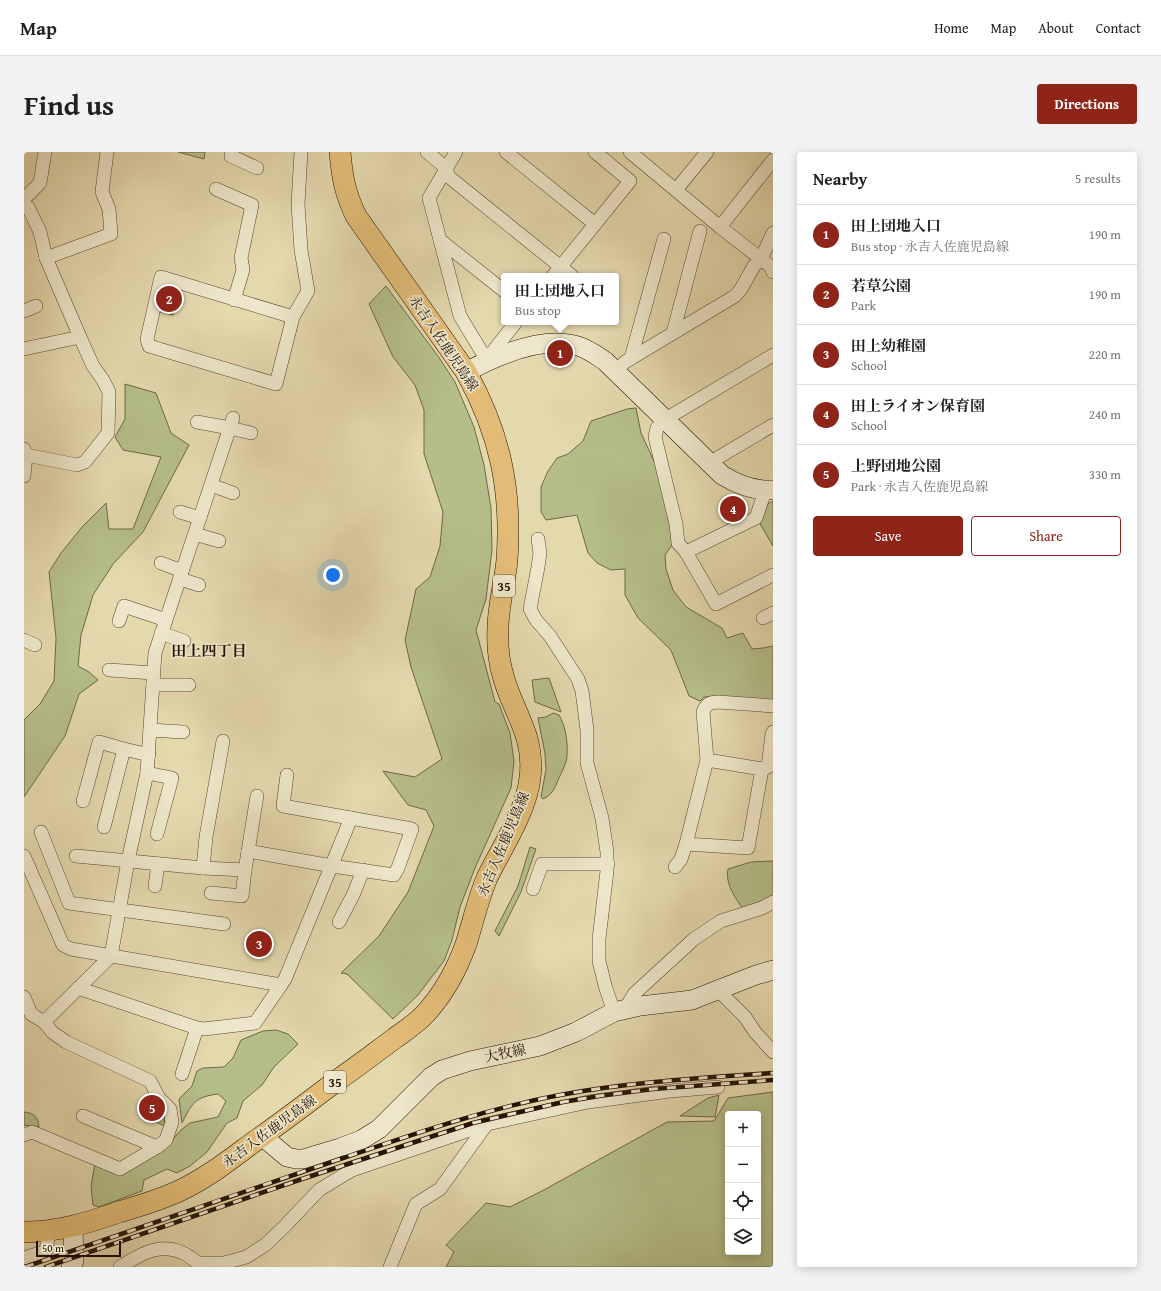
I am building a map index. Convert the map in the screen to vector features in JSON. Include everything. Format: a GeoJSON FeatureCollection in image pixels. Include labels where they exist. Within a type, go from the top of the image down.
{"type":"FeatureCollection","features":[{"type":"Feature","properties":{"kind":"main road","name":"永吉入佐鹿児島線"},"geometry":{"type":"LineString","coordinates":[[24,1232],[49,1231],[73,1226],[109,1216],[180,1191],[220,1167],[424,1016],[445,988],[460,960],[486,880],[520,813],[526,795],[530,779],[530,744],[524,725],[504,680],[498,643],[498,624],[505,577],[508,538],[508,509],[505,480],[493,429],[466,372],[356,216],[348,198],[344,182],[340,152]]}},
{"type":"Feature","properties":{"kind":"street"},"geometry":{"type":"LineString","coordinates":[[24,199],[40,183],[45,152]]}},
{"type":"Feature","properties":{"kind":"street"},"geometry":{"type":"LineString","coordinates":[[46,258],[111,234],[109,209],[102,192],[107,152]]}},
{"type":"Feature","properties":{"kind":"street"},"geometry":{"type":"LineString","coordinates":[[232,152],[231,156],[257,168]]}},
{"type":"Feature","properties":{"kind":"street"},"geometry":{"type":"LineString","coordinates":[[293,317],[161,277],[147,338],[150,346],[276,384],[293,317],[308,291],[301,250],[298,204],[301,152]]}},
{"type":"Feature","properties":{"kind":"street"},"geometry":{"type":"LineString","coordinates":[[427,152],[446,168],[449,177],[557,271],[630,181],[595,152]]}},
{"type":"Feature","properties":{"kind":"street"},"geometry":{"type":"LineString","coordinates":[[456,152],[430,198],[460,316],[483,354],[492,356]]}},
{"type":"Feature","properties":{"kind":"street"},"geometry":{"type":"LineString","coordinates":[[506,152],[595,224]]}},
{"type":"Feature","properties":{"kind":"street"},"geometry":{"type":"LineString","coordinates":[[676,190],[707,152]]}},
{"type":"Feature","properties":{"kind":"street"},"geometry":{"type":"LineString","coordinates":[[634,153],[720,227],[770,266],[773,272]]}},
{"type":"Feature","properties":{"kind":"street"},"geometry":{"type":"LineString","coordinates":[[720,227],[773,160]]}},
{"type":"Feature","properties":{"kind":"street"},"geometry":{"type":"LineString","coordinates":[[216,189],[252,206],[241,258],[243,270],[234,300]]}},
{"type":"Feature","properties":{"kind":"street"},"geometry":{"type":"LineString","coordinates":[[24,205],[28,207],[40,232],[46,258],[93,366],[109,392],[108,433],[85,462],[77,465],[25,452],[24,476]]}},
{"type":"Feature","properties":{"kind":"street"},"geometry":{"type":"LineString","coordinates":[[673,334],[700,231]]}},
{"type":"Feature","properties":{"kind":"street"},"geometry":{"type":"LineString","coordinates":[[615,371],[631,358],[734,296],[741,289],[754,266],[761,259],[773,233]]}},
{"type":"Feature","properties":{"kind":"street"},"geometry":{"type":"LineString","coordinates":[[631,358],[664,239]]}},
{"type":"Feature","properties":{"kind":"street"},"geometry":{"type":"LineString","coordinates":[[440,240],[501,289]]}},
{"type":"Feature","properties":{"kind":"street"},"geometry":{"type":"LineString","coordinates":[[24,311],[36,306]]}},
{"type":"Feature","properties":{"kind":"street"},"geometry":{"type":"LineString","coordinates":[[492,356],[514,325]]}},
{"type":"Feature","properties":{"kind":"street"},"geometry":{"type":"LineString","coordinates":[[24,349],[80,337]]}},
{"type":"Feature","properties":{"kind":"street"},"geometry":{"type":"LineString","coordinates":[[466,372],[492,356],[531,346],[552,344],[578,346],[592,352],[615,371],[722,475],[738,484],[769,491],[756,518],[686,552]]}},
{"type":"Feature","properties":{"kind":"street"},"geometry":{"type":"LineString","coordinates":[[773,355],[664,420],[657,428],[655,438],[676,524],[678,543],[686,552],[716,604],[773,575]]}},
{"type":"Feature","properties":{"kind":"street"},"geometry":{"type":"LineString","coordinates":[[197,422],[231,423],[251,434]]}},
{"type":"Feature","properties":{"kind":"street"},"geometry":{"type":"LineString","coordinates":[[44,1022],[111,956],[128,861],[147,773],[155,653],[231,423]]}},
{"type":"Feature","properties":{"kind":"street"},"geometry":{"type":"LineString","coordinates":[[709,463],[773,425]]}},
{"type":"Feature","properties":{"kind":"street"},"geometry":{"type":"LineString","coordinates":[[211,485],[233,493]]}},
{"type":"Feature","properties":{"kind":"street"},"geometry":{"type":"LineString","coordinates":[[180,512],[200,518]]}},
{"type":"Feature","properties":{"kind":"street"},"geometry":{"type":"LineString","coordinates":[[195,534],[219,541]]}},
{"type":"Feature","properties":{"kind":"street"},"geometry":{"type":"LineString","coordinates":[[538,539],[540,553],[530,609],[536,620],[550,636],[578,680],[582,691],[587,730],[587,764],[606,836],[608,864],[599,939],[599,961],[606,989],[619,1010],[634,994],[694,939],[721,921],[762,908],[773,902]]}},
{"type":"Feature","properties":{"kind":"street"},"geometry":{"type":"LineString","coordinates":[[161,563],[199,585]]}},
{"type":"Feature","properties":{"kind":"street"},"geometry":{"type":"LineString","coordinates":[[119,620],[124,606],[166,620]]}},
{"type":"Feature","properties":{"kind":"street"},"geometry":{"type":"LineString","coordinates":[[161,633],[184,641]]}},
{"type":"Feature","properties":{"kind":"street"},"geometry":{"type":"LineString","coordinates":[[109,670],[188,685]]}},
{"type":"Feature","properties":{"kind":"street"},"geometry":{"type":"LineString","coordinates":[[675,867],[681,859],[686,844],[707,760],[703,712],[705,707],[710,702],[773,706]]}},
{"type":"Feature","properties":{"kind":"street"},"geometry":{"type":"LineString","coordinates":[[150,730],[183,732]]}},
{"type":"Feature","properties":{"kind":"street"},"geometry":{"type":"LineString","coordinates":[[707,760],[762,769],[768,766],[773,732]]}},
{"type":"Feature","properties":{"kind":"street"},"geometry":{"type":"LineString","coordinates":[[203,868],[206,837],[224,741]]}},
{"type":"Feature","properties":{"kind":"street"},"geometry":{"type":"LineString","coordinates":[[83,801],[98,742],[149,755]]}},
{"type":"Feature","properties":{"kind":"street"},"geometry":{"type":"LineString","coordinates":[[104,827],[124,749]]}},
{"type":"Feature","properties":{"kind":"street"},"geometry":{"type":"LineString","coordinates":[[686,844],[748,848],[762,769]]}},
{"type":"Feature","properties":{"kind":"street"},"geometry":{"type":"LineString","coordinates":[[147,773],[172,778],[158,834]]}},
{"type":"Feature","properties":{"kind":"street"},"geometry":{"type":"LineString","coordinates":[[248,851],[394,875],[398,868],[412,829],[283,806],[287,775]]}},
{"type":"Feature","properties":{"kind":"street"},"geometry":{"type":"LineString","coordinates":[[211,893],[242,896],[257,796]]}},
{"type":"Feature","properties":{"kind":"street"},"geometry":{"type":"LineString","coordinates":[[196,1032],[204,1029],[255,1023],[285,979],[351,818]]}},
{"type":"Feature","properties":{"kind":"street"},"geometry":{"type":"LineString","coordinates":[[42,832],[69,903],[224,924]]}},
{"type":"Feature","properties":{"kind":"street"},"geometry":{"type":"LineString","coordinates":[[24,856],[64,945],[71,950],[281,985]]}},
{"type":"Feature","properties":{"kind":"street"},"geometry":{"type":"LineString","coordinates":[[76,856],[203,868],[245,870]]}},
{"type":"Feature","properties":{"kind":"street"},"geometry":{"type":"LineString","coordinates":[[155,886],[158,864]]}},
{"type":"Feature","properties":{"kind":"street"},"geometry":{"type":"LineString","coordinates":[[533,888],[542,864],[608,864]]}},
{"type":"Feature","properties":{"kind":"street"},"geometry":{"type":"LineString","coordinates":[[339,922],[354,893],[363,870]]}},
{"type":"Feature","properties":{"kind":"street","name":"大牧線"},"geometry":{"type":"LineString","coordinates":[[262,1136],[287,1157],[296,1159],[340,1148],[361,1140],[379,1129],[431,1077],[442,1070],[470,1061],[540,1046],[576,1032],[619,1010],[692,1000],[756,975],[773,970]]}},
{"type":"Feature","properties":{"kind":"street"},"geometry":{"type":"LineString","coordinates":[[78,988],[212,1037]]}},
{"type":"Feature","properties":{"kind":"street"},"geometry":{"type":"LineString","coordinates":[[718,990],[745,1017],[755,1032],[773,1052]]}},
{"type":"Feature","properties":{"kind":"street"},"geometry":{"type":"LineString","coordinates":[[24,997],[31,1014],[44,1022],[52,1032],[66,1042],[150,1081],[159,1098],[170,1109],[172,1122],[166,1140],[120,1169],[32,1132],[24,1135]]}},
{"type":"Feature","properties":{"kind":"street"},"geometry":{"type":"LineString","coordinates":[[182,1074],[196,1032]]}},
{"type":"Feature","properties":{"kind":"street"},"geometry":{"type":"LineString","coordinates":[[120,1267],[144,1253],[156,1249],[169,1249],[184,1253],[200,1265],[224,1263],[246,1256],[264,1245],[284,1228],[319,1190],[352,1170],[487,1124],[588,1102],[670,1091],[718,1088]]}},
{"type":"Feature","properties":{"kind":"street"},"geometry":{"type":"LineString","coordinates":[[83,1116],[157,1147]]}},
{"type":"Feature","properties":{"kind":"street"},"geometry":{"type":"LineString","coordinates":[[390,1267],[416,1204],[440,1189],[487,1124]]}},
{"type":"Feature","properties":{"kind":"street"},"geometry":{"type":"LineString","coordinates":[[73,1226],[74,1265]]}},
{"type":"Feature","properties":{"kind":"street"},"geometry":{"type":"LineString","coordinates":[[24,1258],[46,1251],[49,1231]]}},
{"type":"Feature","properties":{"kind":"green space"},"geometry":{"type":"Polygon","coordinates":[[[178,152],[205,152],[204,159],[178,152]]]}},
{"type":"Feature","properties":{"kind":"green space"},"geometry":{"type":"Polygon","coordinates":[[[162,284],[182,287],[173,315],[157,311],[162,284]]]}},
{"type":"Feature","properties":{"kind":"green space"},"geometry":{"type":"Polygon","coordinates":[[[386,286],[438,356],[455,382],[474,427],[484,465],[491,508],[492,550],[486,599],[476,630],[495,702],[499,704],[510,733],[514,761],[511,788],[475,868],[460,907],[452,940],[444,961],[418,995],[393,1019],[347,974],[341,973],[379,936],[408,892],[434,826],[426,810],[408,805],[383,771],[415,777],[442,759],[411,667],[405,640],[416,589],[430,577],[440,546],[443,512],[424,454],[424,410],[415,385],[393,357],[369,304],[386,286]]]}},
{"type":"Feature","properties":{"kind":"green space"},"geometry":{"type":"Polygon","coordinates":[[[125,384],[156,393],[171,433],[189,445],[143,532],[113,564],[93,595],[81,635],[78,666],[89,672],[98,680],[79,694],[65,736],[24,797],[24,720],[40,704],[54,681],[56,638],[49,572],[61,553],[82,527],[106,503],[109,529],[133,529],[161,457],[123,450],[115,437],[125,419],[125,384]]]}},
{"type":"Feature","properties":{"kind":"green space"},"geometry":{"type":"Polygon","coordinates":[[[636,408],[641,433],[658,470],[670,521],[672,545],[665,555],[666,569],[673,590],[686,607],[722,628],[727,638],[743,633],[752,649],[773,646],[773,700],[715,696],[704,697],[700,701],[689,696],[671,650],[638,618],[625,595],[625,569],[611,570],[597,563],[588,553],[577,515],[546,520],[541,512],[541,487],[548,471],[557,458],[568,454],[583,441],[591,421],[627,409],[636,408]]]}},
{"type":"Feature","properties":{"kind":"green space"},"geometry":{"type":"Polygon","coordinates":[[[773,501],[773,546],[759,522],[768,504],[773,501]]]}},
{"type":"Feature","properties":{"kind":"green space"},"geometry":{"type":"Polygon","coordinates":[[[549,678],[561,712],[535,702],[532,680],[549,678]]]}},
{"type":"Feature","properties":{"kind":"green space"},"geometry":{"type":"Polygon","coordinates":[[[553,713],[559,715],[565,730],[567,757],[565,766],[554,789],[543,799],[541,797],[546,769],[545,754],[538,718],[546,717],[553,713]]]}},
{"type":"Feature","properties":{"kind":"green space"},"geometry":{"type":"Polygon","coordinates":[[[530,847],[536,849],[521,892],[499,936],[495,931],[518,886],[530,847]]]}},
{"type":"Feature","properties":{"kind":"green space"},"geometry":{"type":"Polygon","coordinates":[[[773,861],[773,898],[743,909],[729,885],[727,875],[728,869],[751,862],[773,861]]]}},
{"type":"Feature","properties":{"kind":"green space"},"geometry":{"type":"Polygon","coordinates":[[[276,1030],[288,1034],[298,1044],[274,1067],[262,1085],[243,1101],[237,1118],[227,1123],[207,1152],[190,1166],[177,1173],[167,1169],[144,1180],[142,1191],[99,1207],[93,1205],[91,1186],[95,1164],[122,1175],[162,1151],[181,1130],[190,1123],[218,1117],[226,1101],[218,1094],[210,1095],[195,1102],[182,1123],[179,1099],[192,1086],[197,1071],[203,1068],[224,1067],[233,1058],[241,1040],[263,1031],[276,1030]]]}},
{"type":"Feature","properties":{"kind":"green space"},"geometry":{"type":"Polygon","coordinates":[[[773,1092],[773,1267],[446,1267],[454,1252],[446,1245],[486,1203],[510,1207],[667,1122],[714,1121],[728,1098],[773,1092]]]}},
{"type":"Feature","properties":{"kind":"green space"},"geometry":{"type":"Polygon","coordinates":[[[719,1095],[715,1117],[680,1116],[708,1098],[719,1095]]]}},
{"type":"Feature","properties":{"kind":"green space"},"geometry":{"type":"Polygon","coordinates":[[[150,1096],[165,1112],[164,1126],[141,1114],[150,1096]]]}},
{"type":"Feature","properties":{"kind":"green space"},"geometry":{"type":"Polygon","coordinates":[[[24,1112],[35,1116],[39,1127],[24,1125],[24,1112]]]}},
{"type":"Feature","properties":{"kind":"railway"},"geometry":{"type":"LineString","coordinates":[[25,1267],[396,1140],[504,1107],[560,1095],[613,1087],[666,1081],[773,1073]]}},
{"type":"Feature","properties":{"kind":"railway"},"geometry":{"type":"LineString","coordinates":[[46,1267],[299,1180],[473,1123],[563,1102],[599,1096],[653,1089],[773,1080]]}},
{"type":"Feature","properties":{"kind":"place","name":"若草公園"},"geometry":{"type":"Point","coordinates":[169,299]}},
{"type":"Feature","properties":{"kind":"place","name":"田上団地入口"},"geometry":{"type":"Point","coordinates":[560,353]}},
{"type":"Feature","properties":{"kind":"place","name":"田上ライオン保育園"},"geometry":{"type":"Point","coordinates":[733,509]}},
{"type":"Feature","properties":{"kind":"place","name":"田上幼稚園"},"geometry":{"type":"Point","coordinates":[259,944]}},
{"type":"Feature","properties":{"kind":"place","name":"上野団地公園"},"geometry":{"type":"Point","coordinates":[152,1108]}},
{"type":"Feature","properties":{"kind":"district","name":"田上四丁目"},"geometry":{"type":"Point","coordinates":[209,650]}}]}
